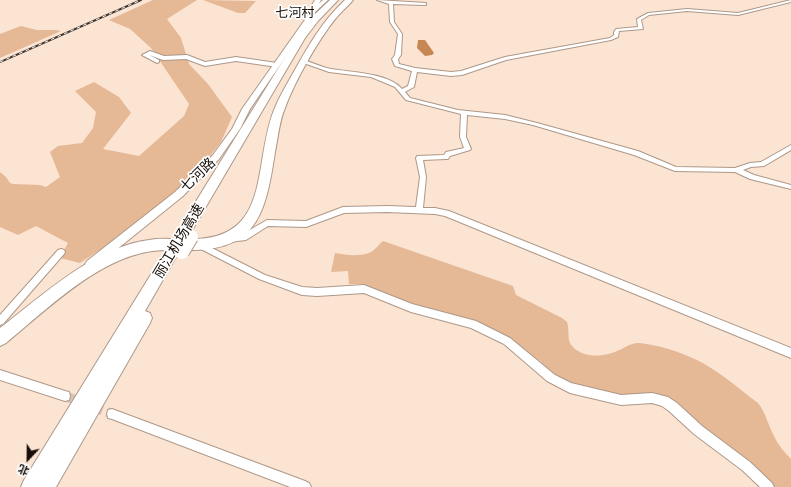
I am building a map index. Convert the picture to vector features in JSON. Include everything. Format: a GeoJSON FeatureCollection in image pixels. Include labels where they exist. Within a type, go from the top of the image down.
{"type":"FeatureCollection","features":[{"type":"Feature","properties":{"kind":"highway","name":"丽江机场高速"},"geometry":{"type":"LineString","coordinates":[[31,487],[186,244],[301,38],[315,19],[334,0]]}},
{"type":"Feature","properties":{"kind":"highway","name":"丽江机场高速"},"geometry":{"type":"LineString","coordinates":[[46,487],[307,38],[320,20],[340,0]]}},
{"type":"Feature","properties":{"kind":"highway"},"geometry":{"type":"LineString","coordinates":[[0,338],[91,269],[124,252],[150,245],[186,244],[228,239],[245,227],[256,210],[277,115],[283,100],[327,24],[349,0]]}},
{"type":"Feature","properties":{"kind":"street","name":"七河路"},"geometry":{"type":"LineString","coordinates":[[34,312],[48,296],[123,239],[189,185],[208,167],[231,137],[246,110],[312,14],[318,0]]}},
{"type":"Feature","properties":{"kind":"street"},"geometry":{"type":"LineString","coordinates":[[312,12],[326,0]]}},
{"type":"Feature","properties":{"kind":"street"},"geometry":{"type":"LineString","coordinates":[[379,0],[391,3],[424,4]]}},
{"type":"Feature","properties":{"kind":"street"},"geometry":{"type":"LineString","coordinates":[[391,3],[392,22],[400,34],[398,55],[396,59],[397,64],[400,67],[415,70],[451,74],[462,73],[505,59],[611,39],[616,36],[616,32],[618,30],[640,28],[638,20],[648,14],[687,10],[738,14],[791,1],[787,0]]}},
{"type":"Feature","properties":{"kind":"street"},"geometry":{"type":"LineString","coordinates":[[157,61],[146,55],[150,53],[163,58],[187,57],[205,64],[240,59],[277,64]]}},
{"type":"Feature","properties":{"kind":"street"},"geometry":{"type":"LineString","coordinates":[[304,62],[329,70],[368,75],[394,84],[408,99],[464,113],[505,117],[535,124],[636,153],[675,169],[736,170],[750,165],[762,164],[791,147]]}},
{"type":"Feature","properties":{"kind":"street"},"geometry":{"type":"LineString","coordinates":[[402,91],[411,87],[415,70]]}},
{"type":"Feature","properties":{"kind":"street"},"geometry":{"type":"LineString","coordinates":[[419,210],[423,177],[419,158],[446,157],[448,154],[468,149],[463,137],[464,113]]}},
{"type":"Feature","properties":{"kind":"street"},"geometry":{"type":"LineString","coordinates":[[736,170],[752,177],[791,187]]}},
{"type":"Feature","properties":{"kind":"street"},"geometry":{"type":"LineString","coordinates":[[228,239],[243,238],[266,223],[306,224],[340,210],[419,210],[446,213],[791,353]]}},
{"type":"Feature","properties":{"kind":"street"},"geometry":{"type":"LineString","coordinates":[[186,244],[262,277],[302,291],[317,292],[364,289],[411,308],[473,324],[507,341],[551,378],[570,388],[622,400],[652,398],[664,401],[673,407],[698,430],[746,466],[768,487]]}},
{"type":"Feature","properties":{"kind":"street"},"geometry":{"type":"LineString","coordinates":[[0,321],[61,252]]}},
{"type":"Feature","properties":{"kind":"street"},"geometry":{"type":"LineString","coordinates":[[0,375],[65,396]]}},
{"type":"Feature","properties":{"kind":"street"},"geometry":{"type":"LineString","coordinates":[[112,414],[305,487]]}},
{"type":"Feature","properties":{"kind":"shaded area"},"geometry":{"type":"Polygon","coordinates":[[[153,0],[197,0],[167,19],[181,38],[189,64],[208,84],[232,117],[221,142],[199,170],[134,227],[80,263],[60,258],[68,243],[36,226],[18,235],[0,227],[0,172],[10,183],[13,184],[40,185],[46,187],[60,177],[50,152],[58,146],[82,143],[93,128],[96,112],[75,91],[94,82],[119,97],[131,113],[103,149],[139,156],[184,116],[189,104],[151,48],[130,29],[109,20],[153,0]]]}},
{"type":"Feature","properties":{"kind":"shaded area"},"geometry":{"type":"Polygon","coordinates":[[[203,0],[256,1],[245,13],[238,13],[203,0]]]}},
{"type":"Feature","properties":{"kind":"shaded area"},"geometry":{"type":"Polygon","coordinates":[[[21,26],[37,30],[61,31],[0,58],[0,34],[21,26]]]}},
{"type":"Feature","properties":{"kind":"shaded area"},"geometry":{"type":"Polygon","coordinates":[[[418,40],[425,40],[434,53],[432,55],[425,56],[417,48],[418,40]]]}},
{"type":"Feature","properties":{"kind":"shaded area"},"geometry":{"type":"Polygon","coordinates":[[[383,241],[513,286],[516,295],[567,322],[569,341],[574,348],[587,355],[603,355],[613,353],[631,344],[640,343],[658,346],[677,352],[703,363],[729,380],[761,407],[777,442],[791,459],[791,487],[771,487],[670,402],[622,398],[563,381],[554,376],[540,361],[489,327],[461,317],[409,305],[363,284],[349,284],[348,271],[331,272],[335,253],[353,255],[367,254],[383,241]]]}},
{"type":"Feature","properties":{"kind":"tunnel"},"geometry":{"type":"LineString","coordinates":[[65,396],[112,414]]}},
{"type":"Feature","properties":{"kind":"railway"},"geometry":{"type":"LineString","coordinates":[[0,62],[141,0]]}},
{"type":"Feature","properties":{"kind":"district","name":"七河村"},"geometry":{"type":"Point","coordinates":[295,13]}}]}
